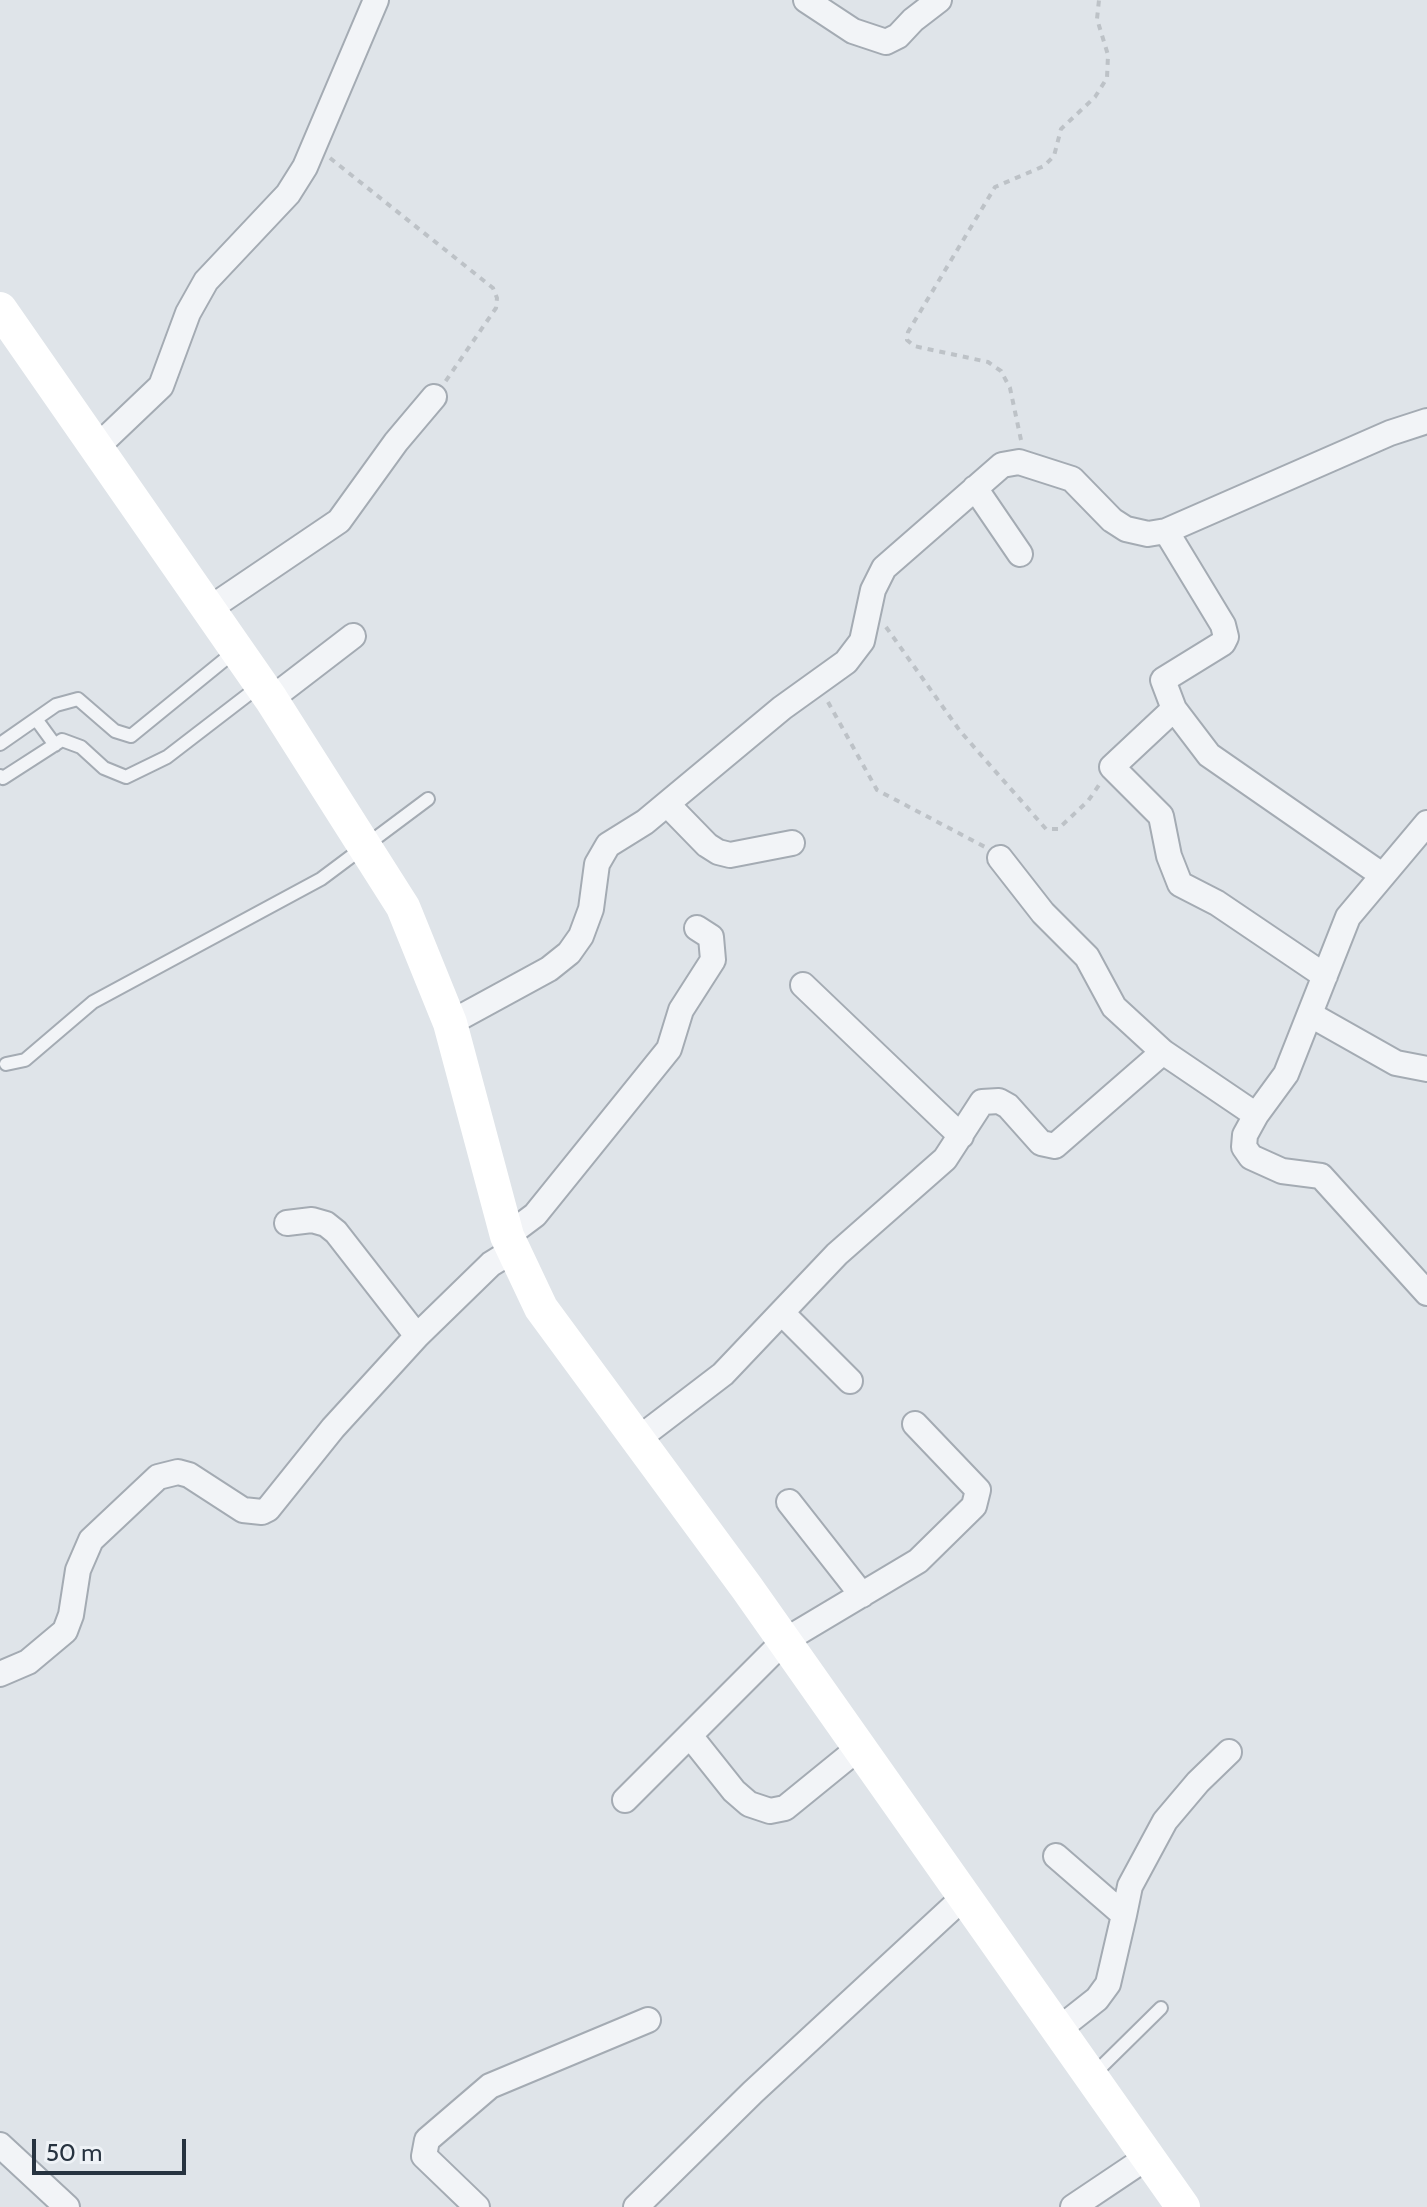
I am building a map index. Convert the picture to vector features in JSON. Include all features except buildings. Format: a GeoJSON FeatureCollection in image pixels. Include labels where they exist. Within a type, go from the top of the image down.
{"type":"FeatureCollection","features":[{"type":"Feature","properties":{"kind":"street"},"geometry":{"type":"LineString","coordinates":[[98,446],[161,386],[188,313],[206,281],[288,194],[315,147],[376,0]]}},
{"type":"Feature","properties":{"kind":"street"},"geometry":{"type":"LineString","coordinates":[[806,0],[853,31],[886,42],[898,36],[939,0]]}},
{"type":"Feature","properties":{"kind":"street"},"geometry":{"type":"LineString","coordinates":[[0,309],[266,692],[403,907],[450,1023],[509,1244],[541,1308],[860,1747],[1183,2207]]}},
{"type":"Feature","properties":{"kind":"street"},"geometry":{"type":"LineString","coordinates":[[209,609],[339,521],[434,397]]}},
{"type":"Feature","properties":{"kind":"street"},"geometry":{"type":"LineString","coordinates":[[450,1023],[549,969],[569,953],[581,936],[591,909],[601,853],[668,805],[857,651],[877,578],[884,568],[930,532],[1002,465],[1019,462],[1072,479],[1112,520],[1139,534],[1166,531],[1390,433],[1427,421]]}},
{"type":"Feature","properties":{"kind":"street"},"geometry":{"type":"LineString","coordinates":[[975,488],[1020,554]]}},
{"type":"Feature","properties":{"kind":"street"},"geometry":{"type":"LineString","coordinates":[[1166,531],[1223,625],[1226,637],[1223,643],[1163,680],[1174,709],[1209,755],[1382,875]]}},
{"type":"Feature","properties":{"kind":"street"},"geometry":{"type":"LineString","coordinates":[[266,692],[353,636]]}},
{"type":"Feature","properties":{"kind":"street"},"geometry":{"type":"LineString","coordinates":[[1174,709],[1112,767],[1161,816],[1163,837],[1180,884],[1217,903],[1325,976]]}},
{"type":"Feature","properties":{"kind":"street"},"geometry":{"type":"LineString","coordinates":[[668,805],[707,845],[718,852],[730,855],[792,843]]}},
{"type":"Feature","properties":{"kind":"street"},"geometry":{"type":"LineString","coordinates":[[1427,823],[1348,917],[1286,1074],[1245,1135],[1245,1153],[1282,1171],[1321,1176],[1427,1293]]}},
{"type":"Feature","properties":{"kind":"street"},"geometry":{"type":"LineString","coordinates":[[1000,858],[1043,913],[1087,957],[1114,1007],[1163,1052],[1256,1115]]}},
{"type":"Feature","properties":{"kind":"street"},"geometry":{"type":"LineString","coordinates":[[0,1674],[28,1662],[65,1631],[71,1615],[78,1570],[91,1540],[158,1477],[178,1472],[189,1475],[243,1510],[262,1512],[268,1509],[333,1428],[535,1215],[669,1049],[681,1010],[713,960],[711,937],[697,928]]}},
{"type":"Feature","properties":{"kind":"street"},"geometry":{"type":"LineString","coordinates":[[803,985],[961,1136]]}},
{"type":"Feature","properties":{"kind":"street"},"geometry":{"type":"LineString","coordinates":[[1311,1015],[1396,1063],[1427,1069]]}},
{"type":"Feature","properties":{"kind":"street"},"geometry":{"type":"LineString","coordinates":[[638,1439],[723,1374],[837,1254],[945,1159],[982,1102],[999,1101],[1041,1143],[1062,1143],[1163,1052]]}},
{"type":"Feature","properties":{"kind":"street"},"geometry":{"type":"LineString","coordinates":[[287,1223],[312,1220],[326,1224],[336,1232],[417,1336]]}},
{"type":"Feature","properties":{"kind":"street"},"geometry":{"type":"LineString","coordinates":[[783,1314],[850,1381]]}},
{"type":"Feature","properties":{"kind":"street"},"geometry":{"type":"LineString","coordinates":[[625,1800],[784,1641],[930,1551],[978,1500],[978,1490],[915,1424]]}},
{"type":"Feature","properties":{"kind":"street"},"geometry":{"type":"LineString","coordinates":[[789,1502],[862,1595]]}},
{"type":"Feature","properties":{"kind":"street"},"geometry":{"type":"LineString","coordinates":[[691,1737],[734,1791],[749,1804],[770,1811],[785,1808],[860,1747]]}},
{"type":"Feature","properties":{"kind":"street"},"geometry":{"type":"LineString","coordinates":[[1059,2029],[1097,1999],[1108,1984],[1130,1886],[1165,1821],[1229,1752]]}},
{"type":"Feature","properties":{"kind":"street"},"geometry":{"type":"LineString","coordinates":[[1056,1856],[1124,1915]]}},
{"type":"Feature","properties":{"kind":"street"},"geometry":{"type":"LineString","coordinates":[[636,2207],[803,2045],[965,1896]]}},
{"type":"Feature","properties":{"kind":"street"},"geometry":{"type":"LineString","coordinates":[[477,2207],[424,2156],[427,2140],[490,2086],[648,2020]]}},
{"type":"Feature","properties":{"kind":"street"},"geometry":{"type":"LineString","coordinates":[[0,2145],[67,2207]]}},
{"type":"Feature","properties":{"kind":"street"},"geometry":{"type":"LineString","coordinates":[[1073,2207],[1149,2156]]}},
{"type":"Feature","properties":{"kind":"lane"},"geometry":{"type":"LineString","coordinates":[[0,744],[56,705],[78,699],[115,731],[131,736],[237,650]]}},
{"type":"Feature","properties":{"kind":"lane"},"geometry":{"type":"LineString","coordinates":[[0,776],[3,778],[62,740],[81,747],[104,768],[126,777],[167,757],[266,692]]}},
{"type":"Feature","properties":{"kind":"lane"},"geometry":{"type":"LineString","coordinates":[[36,719],[55,745]]}},
{"type":"Feature","properties":{"kind":"lane"},"geometry":{"type":"LineString","coordinates":[[6,1064],[25,1060],[93,1002],[321,879],[428,799]]}},
{"type":"Feature","properties":{"kind":"lane"},"geometry":{"type":"LineString","coordinates":[[1092,2076],[1161,2008]]}},
{"type":"Feature","properties":{"kind":"path"},"geometry":{"type":"LineString","coordinates":[[1019,462],[1019,423],[1001,371],[988,362],[914,346],[907,340],[908,332],[995,187],[1044,166],[1054,156],[1061,129],[1095,97],[1107,78],[1108,55],[1097,19],[1099,0]]}},
{"type":"Feature","properties":{"kind":"path"},"geometry":{"type":"LineString","coordinates":[[315,147],[493,288],[496,308],[434,397]]}},
{"type":"Feature","properties":{"kind":"path"},"geometry":{"type":"LineString","coordinates":[[870,605],[960,731],[1046,829],[1058,829],[1088,801],[1112,767]]}},
{"type":"Feature","properties":{"kind":"path"},"geometry":{"type":"LineString","coordinates":[[817,682],[865,774],[877,790],[1000,858]]}}]}
